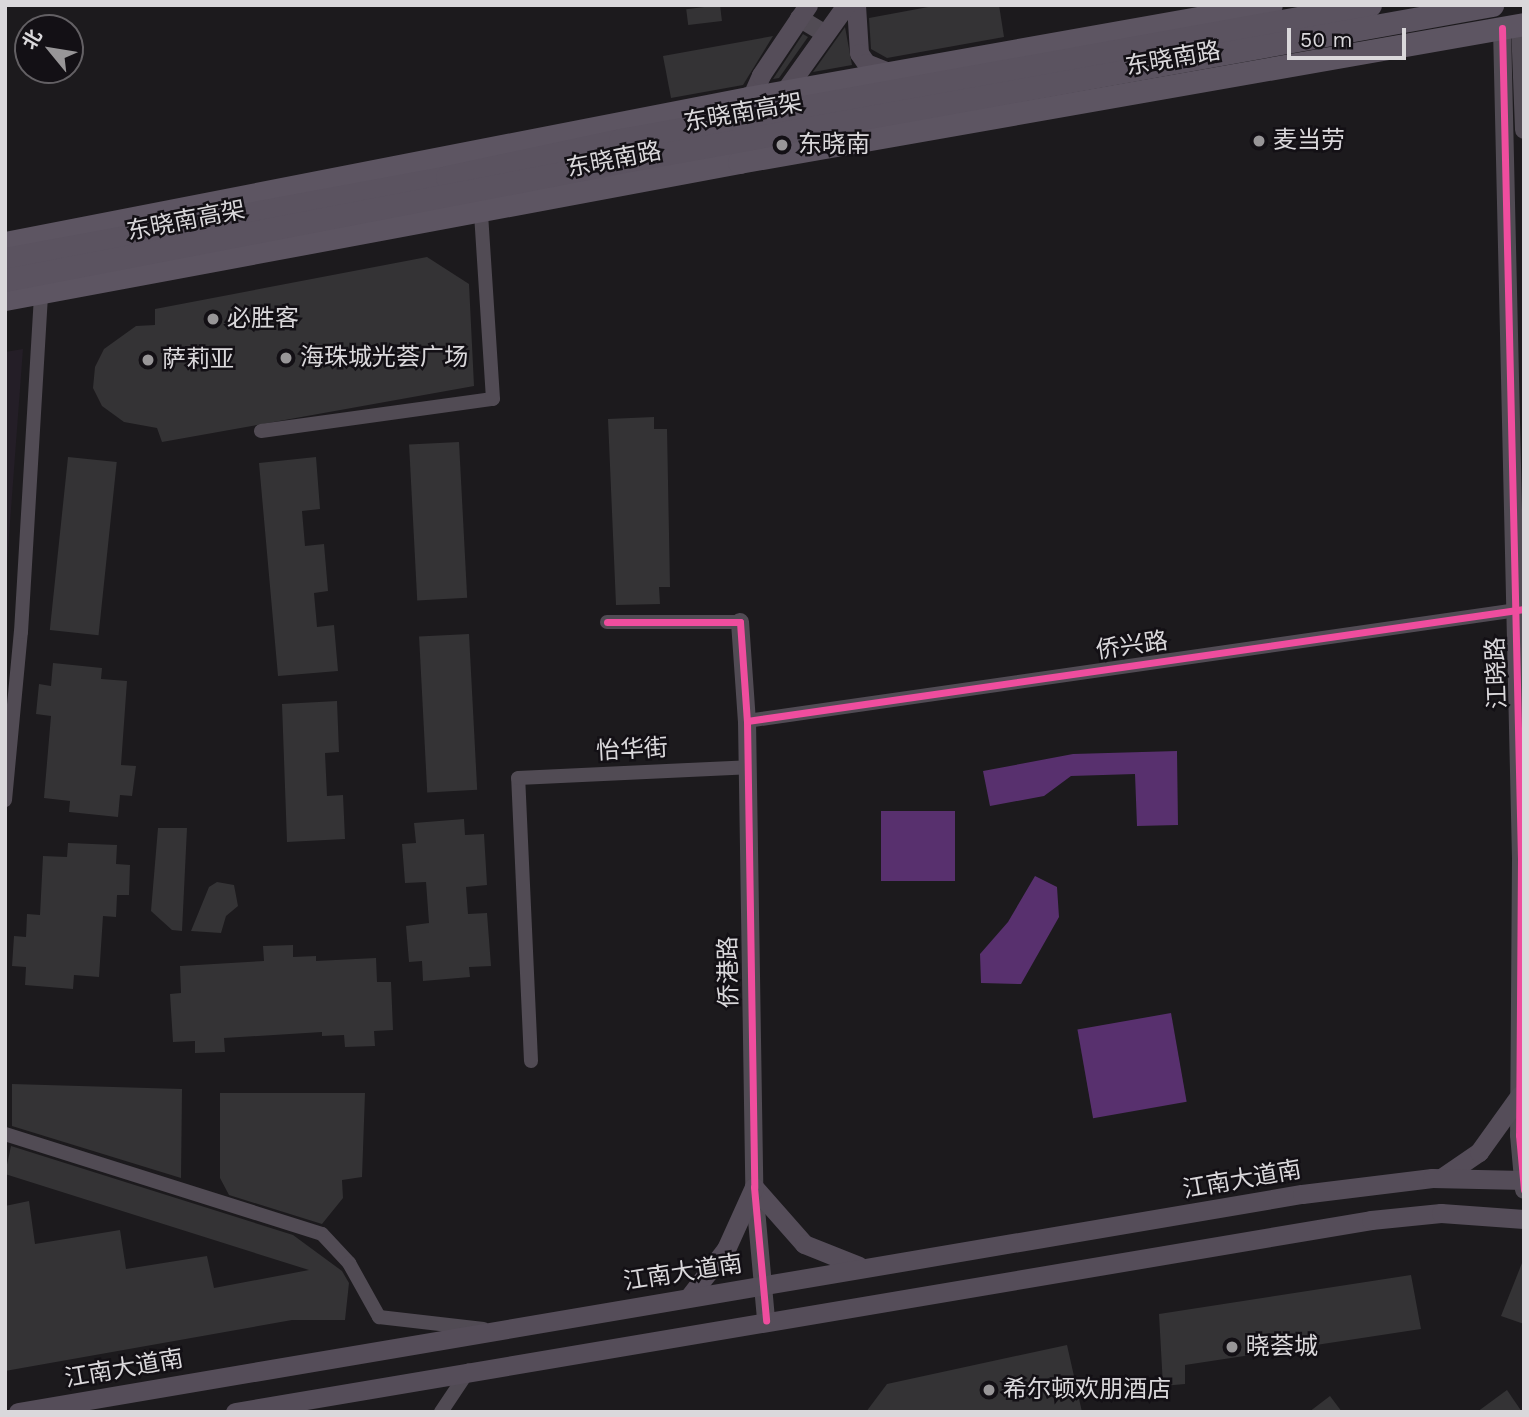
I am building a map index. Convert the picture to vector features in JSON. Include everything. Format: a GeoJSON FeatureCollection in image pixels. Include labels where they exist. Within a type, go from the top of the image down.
{"type":"FeatureCollection","features":[{"type":"Feature","properties":{"kind":"highway","name":"东晓南高架"},"geometry":{"type":"LineString","coordinates":[[5,259],[421,182],[620,140],[1370,5]]}},
{"type":"Feature","properties":{"kind":"highway","name":"东晓南高架"},"geometry":{"type":"LineString","coordinates":[[5,281],[630,160],[1492,5]]}},
{"type":"Feature","properties":{"kind":"main road"},"geometry":{"type":"LineString","coordinates":[[739,162],[784,92],[846,5]]}},
{"type":"Feature","properties":{"kind":"main road"},"geometry":{"type":"LineString","coordinates":[[856,5],[859,53],[866,63],[891,73]]}},
{"type":"Feature","properties":{"kind":"main road","name":"东晓南路"},"geometry":{"type":"LineString","coordinates":[[5,243],[748,98],[1272,5]]}},
{"type":"Feature","properties":{"kind":"main road"},"geometry":{"type":"LineString","coordinates":[[739,162],[748,98],[803,12]]}},
{"type":"Feature","properties":{"kind":"main road","name":"东晓南路"},"geometry":{"type":"LineString","coordinates":[[5,299],[739,162],[1515,26]]}},
{"type":"Feature","properties":{"kind":"main road"},"geometry":{"type":"LineString","coordinates":[[927,66],[922,92],[933,127]]}},
{"type":"Feature","properties":{"kind":"main road"},"geometry":{"type":"LineString","coordinates":[[1441,1178],[1479,1152],[1520,1095]]}},
{"type":"Feature","properties":{"kind":"main road","name":"江南大道南"},"geometry":{"type":"LineString","coordinates":[[18,1412],[487,1330],[1330,1190],[1441,1178],[1523,1183]]}},
{"type":"Feature","properties":{"kind":"main road"},"geometry":{"type":"LineString","coordinates":[[689,1297],[726,1249],[754,1187],[804,1244],[866,1268]]}},
{"type":"Feature","properties":{"kind":"main road"},"geometry":{"type":"LineString","coordinates":[[235,1412],[766,1320],[1382,1219],[1441,1213],[1524,1219]]}},
{"type":"Feature","properties":{"kind":"street"},"geometry":{"type":"LineString","coordinates":[[803,12],[826,34]]}},
{"type":"Feature","properties":{"kind":"street"},"geometry":{"type":"LineString","coordinates":[[1515,26],[1524,130]]}},
{"type":"Feature","properties":{"kind":"street","name":"江晓路"},"geometry":{"type":"LineString","coordinates":[[1515,26],[1523,961],[1520,1095],[1523,1183]]}},
{"type":"Feature","properties":{"kind":"street"},"geometry":{"type":"LineString","coordinates":[[261,431],[494,399],[481,212]]}},
{"type":"Feature","properties":{"kind":"street"},"geometry":{"type":"LineString","coordinates":[[5,800],[21,632],[41,292]]}},
{"type":"Feature","properties":{"kind":"street","name":"侨兴路"},"geometry":{"type":"LineString","coordinates":[[747,722],[1519,610]]}},
{"type":"Feature","properties":{"kind":"street"},"geometry":{"type":"LineString","coordinates":[[607,622],[740,622]]}},
{"type":"Feature","properties":{"kind":"street","name":"侨港路"},"geometry":{"type":"LineString","coordinates":[[740,622],[747,722],[754,1187],[766,1320]]}},
{"type":"Feature","properties":{"kind":"street","name":"怡华街"},"geometry":{"type":"LineString","coordinates":[[531,1062],[518,778],[748,767]]}},
{"type":"Feature","properties":{"kind":"street"},"geometry":{"type":"LineString","coordinates":[[5,1134],[322,1234],[349,1263],[379,1317],[487,1330]]}},
{"type":"Feature","properties":{"kind":"street"},"geometry":{"type":"LineString","coordinates":[[441,1412],[469,1370]]}},
{"type":"Feature","properties":{"kind":"shaded area"},"geometry":{"type":"Polygon","coordinates":[[[23,349],[5,590],[5,352],[23,349]]]}},
{"type":"Feature","properties":{"kind":"shaded area"},"geometry":{"type":"Polygon","coordinates":[[[1177,751],[1178,825],[1137,826],[1135,774],[1071,776],[1044,796],[990,806],[983,771],[1073,754],[1177,751]]]}},
{"type":"Feature","properties":{"kind":"shaded area"},"geometry":{"type":"Polygon","coordinates":[[[881,811],[955,811],[955,881],[881,881],[881,811]]]}},
{"type":"Feature","properties":{"kind":"shaded area"},"geometry":{"type":"Polygon","coordinates":[[[1035,876],[1057,887],[1059,917],[1021,984],[981,983],[980,954],[1008,922],[1035,876]]]}},
{"type":"Feature","properties":{"kind":"shaded area"},"geometry":{"type":"Polygon","coordinates":[[[1171,1013],[1187,1102],[1093,1118],[1077,1029],[1171,1013]]]}},
{"type":"Feature","properties":{"kind":"building"},"geometry":{"type":"Polygon","coordinates":[[[720,5],[722,21],[688,25],[686,9],[720,5]]]}},
{"type":"Feature","properties":{"kind":"building"},"geometry":{"type":"Polygon","coordinates":[[[939,5],[999,5],[1004,37],[887,58],[871,49],[869,18],[939,5]]]}},
{"type":"Feature","properties":{"kind":"building"},"geometry":{"type":"Polygon","coordinates":[[[845,27],[852,65],[813,72],[845,27]]]}},
{"type":"Feature","properties":{"kind":"building"},"geometry":{"type":"Polygon","coordinates":[[[803,34],[808,37],[779,78],[773,79],[803,34]]]}},
{"type":"Feature","properties":{"kind":"building"},"geometry":{"type":"Polygon","coordinates":[[[773,36],[743,85],[671,98],[663,56],[773,36]]]}},
{"type":"Feature","properties":{"kind":"building","name":"海珠城光荟广场"},"geometry":{"type":"Polygon","coordinates":[[[427,257],[469,284],[474,386],[162,442],[157,428],[124,422],[102,406],[93,388],[95,367],[104,349],[136,326],[155,325],[155,309],[427,257]]]}},
{"type":"Feature","properties":{"kind":"building"},"geometry":{"type":"Polygon","coordinates":[[[654,417],[654,429],[667,429],[670,587],[659,587],[660,604],[616,605],[608,419],[654,417]]]}},
{"type":"Feature","properties":{"kind":"building"},"geometry":{"type":"Polygon","coordinates":[[[459,442],[467,598],[417,600],[409,445],[459,442]]]}},
{"type":"Feature","properties":{"kind":"building"},"geometry":{"type":"Polygon","coordinates":[[[68,457],[117,462],[99,635],[50,630],[68,457]]]}},
{"type":"Feature","properties":{"kind":"building"},"geometry":{"type":"Polygon","coordinates":[[[316,457],[320,509],[302,511],[305,546],[324,544],[328,591],[314,593],[317,627],[334,625],[338,671],[278,676],[259,463],[316,457]]]}},
{"type":"Feature","properties":{"kind":"building"},"geometry":{"type":"Polygon","coordinates":[[[469,634],[477,790],[427,792],[419,637],[469,634]]]}},
{"type":"Feature","properties":{"kind":"building"},"geometry":{"type":"Polygon","coordinates":[[[53,663],[102,668],[101,679],[127,681],[121,765],[136,766],[132,796],[120,795],[118,817],[69,812],[70,801],[44,798],[51,716],[36,714],[39,684],[51,686],[53,663]]]}},
{"type":"Feature","properties":{"kind":"building"},"geometry":{"type":"Polygon","coordinates":[[[337,701],[339,752],[325,753],[327,796],[343,795],[345,839],[287,842],[282,704],[337,701]]]}},
{"type":"Feature","properties":{"kind":"building"},"geometry":{"type":"Polygon","coordinates":[[[464,819],[465,835],[484,834],[487,885],[466,887],[468,914],[487,913],[491,966],[469,967],[470,977],[423,981],[422,961],[409,962],[406,926],[429,923],[426,882],[405,883],[402,844],[416,843],[414,823],[464,819]]]}},
{"type":"Feature","properties":{"kind":"building"},"geometry":{"type":"Polygon","coordinates":[[[158,828],[187,828],[182,931],[172,930],[151,911],[158,828]]]}},
{"type":"Feature","properties":{"kind":"building"},"geometry":{"type":"Polygon","coordinates":[[[68,843],[117,845],[116,864],[130,865],[129,895],[117,895],[116,917],[103,916],[99,977],[74,975],[73,989],[25,985],[26,967],[12,966],[14,936],[26,937],[27,914],[40,915],[43,856],[67,857],[68,843]]]}},
{"type":"Feature","properties":{"kind":"building"},"geometry":{"type":"Polygon","coordinates":[[[217,882],[234,885],[238,906],[226,916],[221,933],[191,931],[209,887],[217,882]]]}},
{"type":"Feature","properties":{"kind":"building"},"geometry":{"type":"Polygon","coordinates":[[[293,945],[293,957],[316,956],[316,961],[376,958],[377,982],[391,982],[393,1030],[374,1031],[375,1046],[345,1047],[344,1035],[322,1036],[322,1032],[224,1038],[225,1052],[195,1053],[195,1041],[173,1042],[170,994],[181,993],[180,966],[264,961],[263,946],[293,945]]]}},
{"type":"Feature","properties":{"kind":"building"},"geometry":{"type":"Polygon","coordinates":[[[12,1084],[182,1089],[181,1178],[12,1126],[12,1084]]]}},
{"type":"Feature","properties":{"kind":"building"},"geometry":{"type":"Polygon","coordinates":[[[220,1093],[365,1093],[362,1177],[342,1180],[343,1198],[322,1224],[229,1195],[220,1178],[220,1093]]]}},
{"type":"Feature","properties":{"kind":"building"},"geometry":{"type":"Polygon","coordinates":[[[11,1146],[293,1235],[342,1271],[349,1283],[345,1320],[292,1320],[5,1371],[5,1206],[29,1201],[35,1244],[120,1230],[126,1269],[207,1256],[214,1288],[309,1270],[5,1174],[11,1146]]]}},
{"type":"Feature","properties":{"kind":"building"},"geometry":{"type":"Polygon","coordinates":[[[1524,1258],[1524,1324],[1501,1316],[1524,1258]]]}},
{"type":"Feature","properties":{"kind":"building","name":"晓荟城"},"geometry":{"type":"Polygon","coordinates":[[[1411,1275],[1421,1329],[1185,1365],[1185,1384],[1163,1386],[1159,1314],[1411,1275]]]}},
{"type":"Feature","properties":{"kind":"building"},"geometry":{"type":"Polygon","coordinates":[[[1067,1345],[1082,1412],[866,1412],[887,1384],[1067,1345]]]}},
{"type":"Feature","properties":{"kind":"building"},"geometry":{"type":"Polygon","coordinates":[[[1507,1390],[1522,1412],[1477,1412],[1507,1390]]]}},
{"type":"Feature","properties":{"kind":"building"},"geometry":{"type":"Polygon","coordinates":[[[1330,1396],[1342,1412],[1309,1412],[1330,1396]]]}},
{"type":"Feature","properties":{"kind":"cycle path"},"geometry":{"type":"LineString","coordinates":[[1502,28],[1521,859],[1519,1135],[1524,1190]]}},
{"type":"Feature","properties":{"kind":"cycle path"},"geometry":{"type":"LineString","coordinates":[[747,721],[1524,609]]}},
{"type":"Feature","properties":{"kind":"cycle path"},"geometry":{"type":"LineString","coordinates":[[607,622],[740,622],[747,721],[754,1187],[766,1320]]}},
{"type":"Feature","properties":{"kind":"place","name":"麦当劳"},"geometry":{"type":"Point","coordinates":[1259,141]}},
{"type":"Feature","properties":{"kind":"place","name":"东晓南"},"geometry":{"type":"Point","coordinates":[782,145]}},
{"type":"Feature","properties":{"kind":"place","name":"必胜客"},"geometry":{"type":"Point","coordinates":[213,319]}},
{"type":"Feature","properties":{"kind":"place","name":"海珠城光荟广场"},"geometry":{"type":"Point","coordinates":[286,358]}},
{"type":"Feature","properties":{"kind":"place","name":"萨莉亚"},"geometry":{"type":"Point","coordinates":[148,360]}},
{"type":"Feature","properties":{"kind":"place","name":"晓荟城"},"geometry":{"type":"Point","coordinates":[1232,1347]}},
{"type":"Feature","properties":{"kind":"place","name":"希尔顿欢朋酒店"},"geometry":{"type":"Point","coordinates":[989,1390]}}]}
